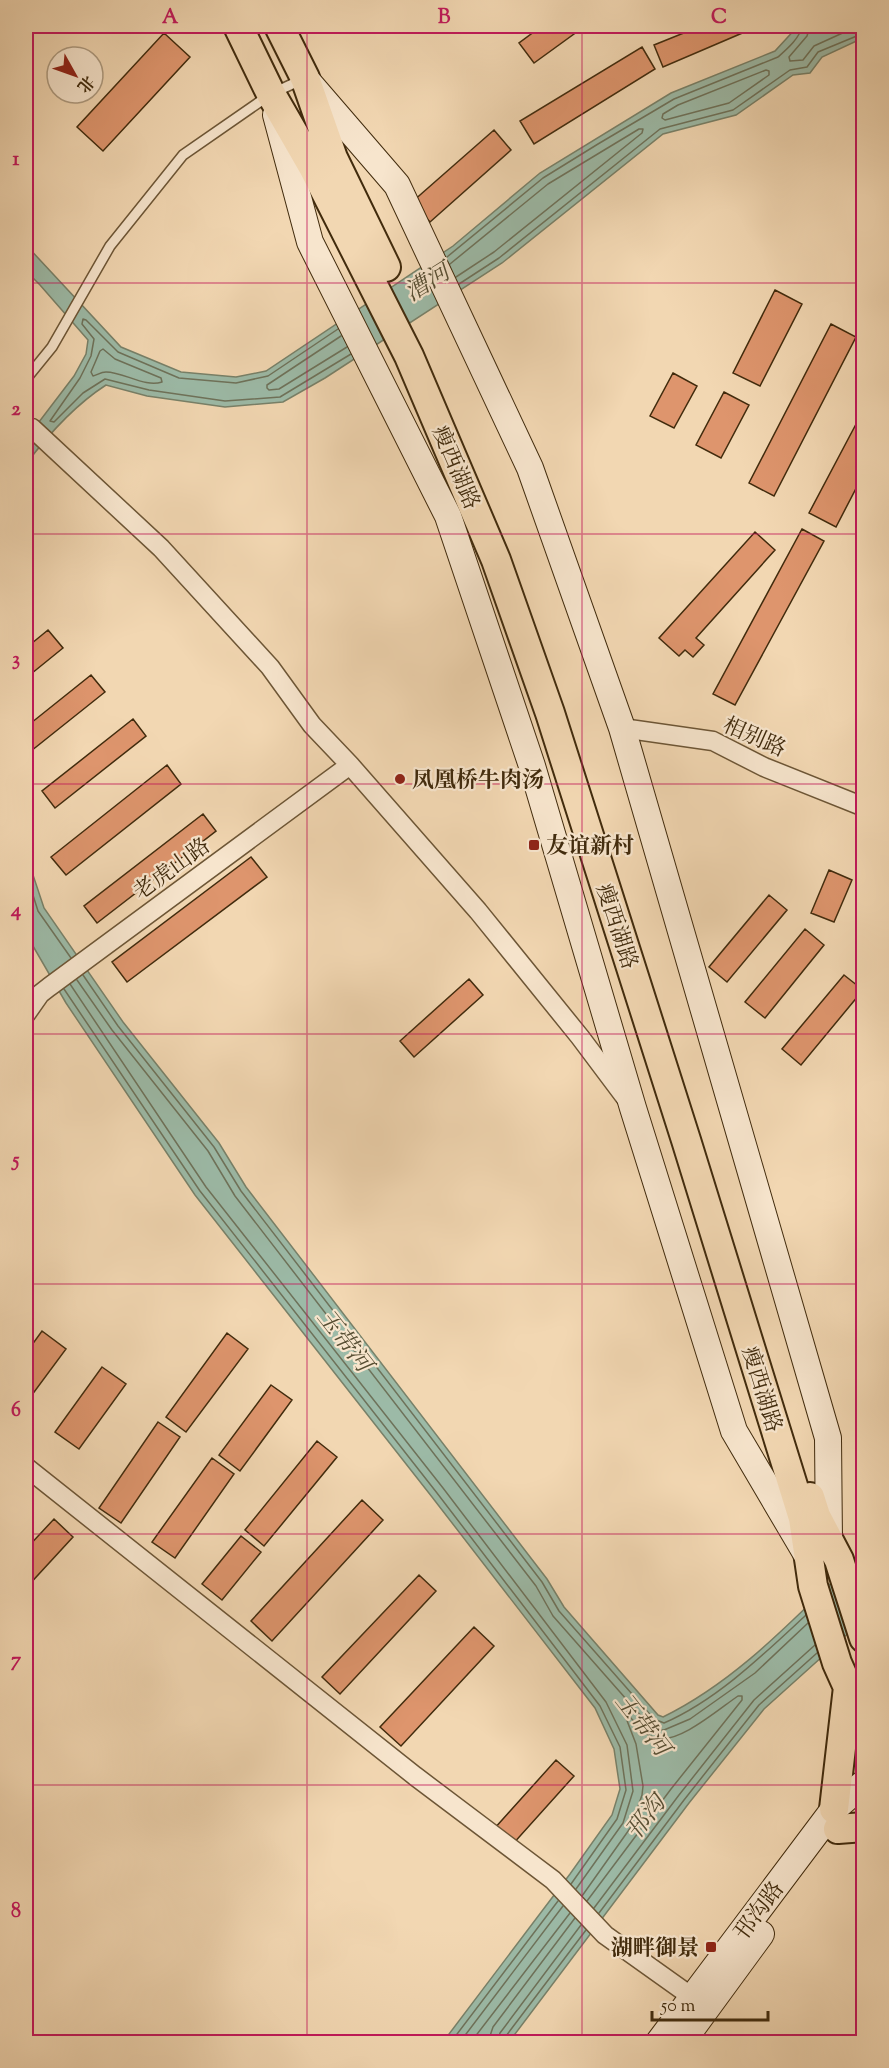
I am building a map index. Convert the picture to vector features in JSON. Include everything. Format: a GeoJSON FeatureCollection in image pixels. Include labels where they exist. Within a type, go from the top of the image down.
{"type":"FeatureCollection","features":[{"type":"Feature","properties":{"kind":"main road","name":"瘦西湖路"},"geometry":{"type":"LineString","coordinates":[[238,26],[271,94],[378,273],[416,350],[496,560],[550,712],[686,1140],[799,1507],[826,1553],[863,1636]]}},
{"type":"Feature","properties":{"kind":"main road","name":"瘦西湖路"},"geometry":{"type":"LineString","coordinates":[[279,26],[305,78],[333,158],[378,273]]}},
{"type":"Feature","properties":{"kind":"main road","name":"瘦西湖路"},"geometry":{"type":"LineString","coordinates":[[826,1553],[813,1586],[842,1675],[864,1723]]}},
{"type":"Feature","properties":{"kind":"main road"},"geometry":{"type":"LineString","coordinates":[[842,1675],[845,1822]]}},
{"type":"Feature","properties":{"kind":"street"},"geometry":{"type":"LineString","coordinates":[[305,78],[397,184],[530,468],[621,728],[828,1438],[826,1553]]}},
{"type":"Feature","properties":{"kind":"street"},"geometry":{"type":"LineString","coordinates":[[271,94],[310,242],[448,516],[532,766],[633,1108],[734,1431],[826,1553]]}},
{"type":"Feature","properties":{"kind":"street"},"geometry":{"type":"LineString","coordinates":[[29,425],[161,548],[270,667],[312,725],[478,911],[580,1037],[633,1108]]}},
{"type":"Feature","properties":{"kind":"street","name":"相别路"},"geometry":{"type":"LineString","coordinates":[[621,728],[713,741],[764,767],[864,807]]}},
{"type":"Feature","properties":{"kind":"street","name":"老虎山路"},"geometry":{"type":"LineString","coordinates":[[26,1014],[40,994],[49,987],[350,765]]}},
{"type":"Feature","properties":{"kind":"street"},"geometry":{"type":"LineString","coordinates":[[26,1467],[415,1776],[553,1880],[605,1935],[692,1997]]}},
{"type":"Feature","properties":{"kind":"street","name":"邗沟路"},"geometry":{"type":"LineString","coordinates":[[682,2043],[845,1822],[864,1783]]}},
{"type":"Feature","properties":{"kind":"street","name":"邗沟路"},"geometry":{"type":"LineString","coordinates":[[659,2043],[692,1997],[845,1822],[864,1805]]}},
{"type":"Feature","properties":{"kind":"lane"},"geometry":{"type":"LineString","coordinates":[[26,379],[52,347],[110,246],[183,155],[271,94],[305,78]]}},
{"type":"Feature","properties":{"kind":"water","name":"漕河"},"geometry":{"type":"Polygon","coordinates":[[[798,26],[863,26],[863,38],[822,57],[810,73],[793,75],[736,115],[663,134],[502,263],[325,378],[283,402],[225,407],[147,396],[106,385],[63,421],[26,464],[26,439],[74,376],[86,354],[88,340],[26,271],[26,245],[121,347],[181,372],[236,377],[266,371],[453,246],[540,173],[671,93],[775,51],[798,26]]]}},
{"type":"Feature","properties":{"kind":"water"},"geometry":{"type":"Polygon","coordinates":[[[26,854],[44,908],[123,1022],[219,1143],[246,1187],[547,1579],[564,1607],[658,1715],[663,1717],[691,1701],[744,1664],[863,1552],[863,1620],[764,1709],[689,1803],[509,2042],[443,2042],[612,1815],[620,1789],[614,1749],[595,1708],[195,1195],[66,1003],[26,934],[26,854]]]}},
{"type":"Feature","properties":{"kind":"building"},"geometry":{"type":"Polygon","coordinates":[[[542,26],[585,26],[534,63],[519,43],[542,26]]]}},
{"type":"Feature","properties":{"kind":"building"},"geometry":{"type":"Polygon","coordinates":[[[701,26],[753,26],[754,28],[663,67],[654,45],[701,26]]]}},
{"type":"Feature","properties":{"kind":"building"},"geometry":{"type":"Polygon","coordinates":[[[164,33],[190,57],[103,151],[77,127],[97,105],[105,105],[105,97],[164,33]]]}},
{"type":"Feature","properties":{"kind":"building"},"geometry":{"type":"Polygon","coordinates":[[[642,47],[655,69],[534,144],[520,121],[642,47]]]}},
{"type":"Feature","properties":{"kind":"building"},"geometry":{"type":"Polygon","coordinates":[[[494,130],[511,150],[430,222],[412,202],[494,130]]]}},
{"type":"Feature","properties":{"kind":"building"},"geometry":{"type":"Polygon","coordinates":[[[775,290],[802,304],[760,386],[733,373],[775,290]]]}},
{"type":"Feature","properties":{"kind":"building"},"geometry":{"type":"Polygon","coordinates":[[[831,324],[856,337],[774,496],[749,483],[831,324]]]}},
{"type":"Feature","properties":{"kind":"building"},"geometry":{"type":"Polygon","coordinates":[[[673,373],[697,386],[674,428],[650,416],[673,373]]]}},
{"type":"Feature","properties":{"kind":"building"},"geometry":{"type":"Polygon","coordinates":[[[724,392],[749,405],[721,458],[696,445],[724,392]]]}},
{"type":"Feature","properties":{"kind":"building"},"geometry":{"type":"Polygon","coordinates":[[[864,409],[864,473],[836,527],[809,513],[864,409]]]}},
{"type":"Feature","properties":{"kind":"building"},"geometry":{"type":"Polygon","coordinates":[[[802,529],[824,541],[735,705],[713,694],[802,529]]]}},
{"type":"Feature","properties":{"kind":"building"},"geometry":{"type":"Polygon","coordinates":[[[755,532],[775,550],[696,638],[704,645],[693,657],[685,650],[679,656],[659,638],[755,532]]]}},
{"type":"Feature","properties":{"kind":"building"},"geometry":{"type":"Polygon","coordinates":[[[48,630],[63,648],[26,678],[26,648],[48,630]]]}},
{"type":"Feature","properties":{"kind":"building"},"geometry":{"type":"Polygon","coordinates":[[[91,675],[105,692],[26,755],[26,727],[91,675]]]}},
{"type":"Feature","properties":{"kind":"building"},"geometry":{"type":"Polygon","coordinates":[[[133,719],[146,736],[55,808],[42,791],[133,719]]]}},
{"type":"Feature","properties":{"kind":"building"},"geometry":{"type":"Polygon","coordinates":[[[167,765],[181,784],[66,875],[51,857],[167,765]]]}},
{"type":"Feature","properties":{"kind":"building"},"geometry":{"type":"Polygon","coordinates":[[[203,814],[216,831],[97,923],[84,906],[203,814]]]}},
{"type":"Feature","properties":{"kind":"building"},"geometry":{"type":"Polygon","coordinates":[[[251,857],[267,877],[127,982],[112,962],[251,857]]]}},
{"type":"Feature","properties":{"kind":"building"},"geometry":{"type":"Polygon","coordinates":[[[829,870],[852,880],[834,922],[811,913],[829,870]]]}},
{"type":"Feature","properties":{"kind":"building"},"geometry":{"type":"Polygon","coordinates":[[[769,895],[787,910],[727,982],[709,967],[769,895]]]}},
{"type":"Feature","properties":{"kind":"building"},"geometry":{"type":"Polygon","coordinates":[[[805,929],[824,945],[765,1018],[745,1002],[805,929]]]}},
{"type":"Feature","properties":{"kind":"building"},"geometry":{"type":"Polygon","coordinates":[[[844,975],[863,990],[801,1065],[782,1049],[844,975]]]}},
{"type":"Feature","properties":{"kind":"building"},"geometry":{"type":"Polygon","coordinates":[[[469,979],[483,995],[414,1057],[400,1041],[469,979]]]}},
{"type":"Feature","properties":{"kind":"building"},"geometry":{"type":"Polygon","coordinates":[[[42,1331],[66,1349],[26,1403],[26,1353],[42,1331]]]}},
{"type":"Feature","properties":{"kind":"building"},"geometry":{"type":"Polygon","coordinates":[[[227,1333],[248,1349],[186,1432],[166,1417],[227,1333]]]}},
{"type":"Feature","properties":{"kind":"building"},"geometry":{"type":"Polygon","coordinates":[[[102,1367],[126,1384],[79,1449],[55,1432],[102,1367]]]}},
{"type":"Feature","properties":{"kind":"building"},"geometry":{"type":"Polygon","coordinates":[[[271,1385],[292,1400],[240,1471],[219,1455],[271,1385]]]}},
{"type":"Feature","properties":{"kind":"building"},"geometry":{"type":"Polygon","coordinates":[[[158,1422],[180,1437],[121,1523],[99,1508],[158,1422]]]}},
{"type":"Feature","properties":{"kind":"building"},"geometry":{"type":"Polygon","coordinates":[[[317,1441],[337,1457],[264,1546],[245,1530],[317,1441]]]}},
{"type":"Feature","properties":{"kind":"building"},"geometry":{"type":"Polygon","coordinates":[[[212,1458],[234,1474],[175,1558],[152,1542],[212,1458]]]}},
{"type":"Feature","properties":{"kind":"building"},"geometry":{"type":"Polygon","coordinates":[[[362,1500],[383,1520],[272,1641],[251,1621],[362,1500]]]}},
{"type":"Feature","properties":{"kind":"building"},"geometry":{"type":"Polygon","coordinates":[[[54,1519],[73,1537],[26,1588],[26,1549],[54,1519]]]}},
{"type":"Feature","properties":{"kind":"building"},"geometry":{"type":"Polygon","coordinates":[[[241,1536],[261,1552],[222,1600],[202,1584],[241,1536]]]}},
{"type":"Feature","properties":{"kind":"building"},"geometry":{"type":"Polygon","coordinates":[[[419,1575],[436,1591],[340,1694],[322,1677],[419,1575]]]}},
{"type":"Feature","properties":{"kind":"building"},"geometry":{"type":"Polygon","coordinates":[[[474,1627],[494,1646],[401,1746],[380,1727],[474,1627]]]}},
{"type":"Feature","properties":{"kind":"building"},"geometry":{"type":"Polygon","coordinates":[[[556,1760],[574,1776],[512,1845],[494,1829],[556,1760]]]}},
{"type":"Feature","properties":{"kind":"place","name":"凤凰桥牛肉汤"},"geometry":{"type":"Point","coordinates":[400,779]}},
{"type":"Feature","properties":{"kind":"place","name":"友谊新村"},"geometry":{"type":"Point","coordinates":[534,845]}},
{"type":"Feature","properties":{"kind":"place","name":"湖畔御景"},"geometry":{"type":"Point","coordinates":[711,1947]}},
{"type":"Feature","properties":{"kind":"water label","name":"玉带河"},"geometry":{"type":"Point","coordinates":[345,1340]}},
{"type":"Feature","properties":{"kind":"water label","name":"玉带河"},"geometry":{"type":"Point","coordinates":[643,1724]}},
{"type":"Feature","properties":{"kind":"water label","name":"邗沟"},"geometry":{"type":"Point","coordinates":[645,1817]}}]}
